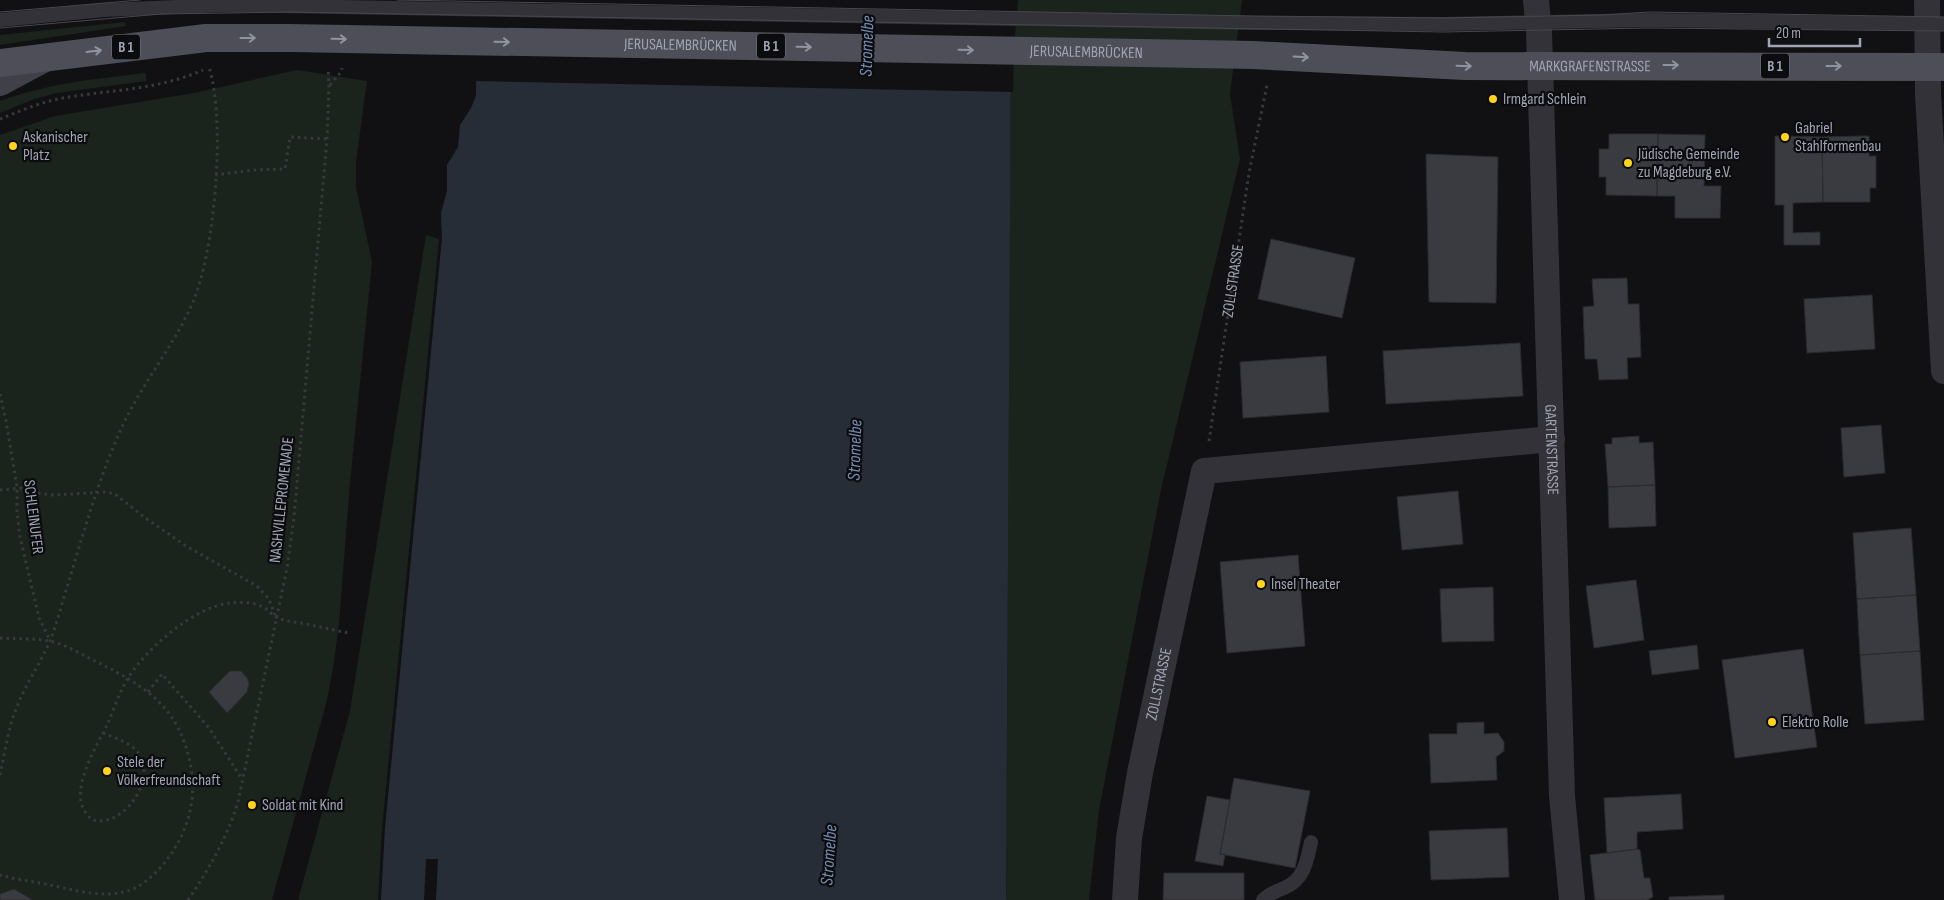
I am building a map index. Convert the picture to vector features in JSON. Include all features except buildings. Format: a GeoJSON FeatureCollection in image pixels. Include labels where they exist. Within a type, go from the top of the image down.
{"type":"FeatureCollection","features":[{"type":"Feature","properties":{"kind":"main road","name":"JERUSALEMBRÜCKEN"},"geometry":{"type":"LineString","coordinates":[[46,57],[206,38],[1253,55]]}},
{"type":"Feature","properties":{"kind":"main road","name":"MARKGRAFENSTRASSE"},"geometry":{"type":"LineString","coordinates":[[1253,55],[1465,66],[1936,67]]}},
{"type":"Feature","properties":{"kind":"main road","name":"B 1"},"geometry":{"type":"LineString","coordinates":[[0,63],[46,57]]}},
{"type":"Feature","properties":{"kind":"main road"},"geometry":{"type":"LineString","coordinates":[[0,82],[46,57]]}},
{"type":"Feature","properties":{"kind":"street","name":"GARTENSTRASSE"},"geometry":{"type":"LineString","coordinates":[[1537,12],[1562,796],[1572,900]]}},
{"type":"Feature","properties":{"kind":"street"},"geometry":{"type":"LineString","coordinates":[[1933,16],[1944,371]]}},
{"type":"Feature","properties":{"kind":"street"},"geometry":{"type":"LineString","coordinates":[[1204,471],[1552,439]]}},
{"type":"Feature","properties":{"kind":"street","name":"ZOLLSTRASSE"},"geometry":{"type":"LineString","coordinates":[[1125,900],[1129,838],[1140,772],[1204,471]]}},
{"type":"Feature","properties":{"kind":"lane"},"geometry":{"type":"LineString","coordinates":[[0,20],[162,6],[290,5],[1254,23],[1433,24],[1537,12],[1648,20],[1933,16]]}},
{"type":"Feature","properties":{"kind":"lane"},"geometry":{"type":"LineString","coordinates":[[1263,900],[1270,894],[1292,884],[1298,879],[1305,867],[1311,842]]}},
{"type":"Feature","properties":{"kind":"path"},"geometry":{"type":"LineString","coordinates":[[0,119],[60,99],[144,87],[178,79],[209,67],[214,83],[217,110],[215,175],[208,249],[200,283],[175,338],[123,426],[96,493],[50,641],[16,709],[0,775]]}},
{"type":"Feature","properties":{"kind":"path","name":"NASHVILLEPROMENADE"},"geometry":{"type":"LineString","coordinates":[[188,900],[209,868],[232,823],[287,568],[294,517],[327,139],[329,85]]}},
{"type":"Feature","properties":{"kind":"path","name":"ZOLLSTRASSE"},"geometry":{"type":"LineString","coordinates":[[1204,471],[1249,173],[1266,89]]}},
{"type":"Feature","properties":{"kind":"path"},"geometry":{"type":"LineString","coordinates":[[215,175],[254,170],[285,169],[290,137],[327,139]]}},
{"type":"Feature","properties":{"kind":"path","name":"SCHLEINUFER"},"geometry":{"type":"LineString","coordinates":[[0,394],[17,488],[20,537],[38,618],[50,641]]}},
{"type":"Feature","properties":{"kind":"path"},"geometry":{"type":"LineString","coordinates":[[0,490],[17,488],[45,495],[111,492],[186,546],[257,586],[269,599],[277,618]]}},
{"type":"Feature","properties":{"kind":"path"},"geometry":{"type":"LineString","coordinates":[[103,733],[128,744],[138,752],[143,765],[142,777],[135,799],[122,814],[114,819],[98,821],[91,819],[85,812],[81,801],[84,773],[91,755],[128,678],[155,646],[183,623],[212,608],[229,603],[247,602],[263,607],[277,618],[349,633]]}},
{"type":"Feature","properties":{"kind":"path"},"geometry":{"type":"LineString","coordinates":[[0,638],[50,641],[66,646],[128,678],[148,692],[176,722],[185,741],[193,783],[192,808],[177,846],[168,860],[140,885],[120,893],[96,893],[0,875]]}},
{"type":"Feature","properties":{"kind":"path"},"geometry":{"type":"LineString","coordinates":[[148,692],[162,674],[209,728],[242,779]]}},
{"type":"Feature","properties":{"kind":"shaded area"},"geometry":{"type":"Polygon","coordinates":[[[1016,0],[1242,0],[1230,94],[1240,159],[1161,490],[1099,810],[1089,900],[1006,900],[1011,47],[1016,0]]]}},
{"type":"Feature","properties":{"kind":"shaded area"},"geometry":{"type":"Polygon","coordinates":[[[125,22],[126,26],[0,45],[0,35],[125,22]]]}},
{"type":"Feature","properties":{"kind":"shaded area"},"geometry":{"type":"Polygon","coordinates":[[[297,70],[367,81],[356,162],[356,187],[372,262],[334,662],[327,700],[272,900],[0,900],[0,135],[55,116],[194,93],[297,70]]]}},
{"type":"Feature","properties":{"kind":"shaded area"},"geometry":{"type":"Polygon","coordinates":[[[146,73],[146,81],[57,93],[34,99],[0,113],[0,101],[18,95],[72,82],[146,73]]]}},
{"type":"Feature","properties":{"kind":"shaded area"},"geometry":{"type":"Polygon","coordinates":[[[426,235],[439,239],[382,829],[378,900],[298,900],[350,711],[426,235]]]}},
{"type":"Feature","properties":{"kind":"water","name":"Stromelbe"},"geometry":{"type":"Polygon","coordinates":[[[477,0],[1011,47],[1006,900],[381,900],[385,828],[442,238],[441,213],[447,191],[447,165],[458,147],[460,125],[476,96],[477,0]]]}},
{"type":"Feature","properties":{"kind":"pier"},"geometry":{"type":"Polygon","coordinates":[[[474,0],[1018,0],[1013,92],[474,81],[474,0]]]}},
{"type":"Feature","properties":{"kind":"pier"},"geometry":{"type":"Polygon","coordinates":[[[426,859],[438,859],[436,900],[424,900],[426,859]]]}},
{"type":"Feature","properties":{"kind":"tram line"},"geometry":{"type":"LineString","coordinates":[[0,12],[140,0]]}},
{"type":"Feature","properties":{"kind":"tram line"},"geometry":{"type":"LineString","coordinates":[[397,0],[1254,16],[1442,18],[1604,15],[1649,12],[1944,17]]}},
{"type":"Feature","properties":{"kind":"tram line"},"geometry":{"type":"LineString","coordinates":[[0,28],[161,14],[290,12],[1443,32],[1648,28],[1944,31]]}},
{"type":"Feature","properties":{"kind":"place","name":"Irmgard Schlein"},"geometry":{"type":"Point","coordinates":[1493,99]}},
{"type":"Feature","properties":{"kind":"place","name":"Gabriel Stahlformenbau"},"geometry":{"type":"Point","coordinates":[1785,137]}},
{"type":"Feature","properties":{"kind":"place","name":"Askanischer Platz"},"geometry":{"type":"Point","coordinates":[13,146]}},
{"type":"Feature","properties":{"kind":"place","name":"Jüdische Gemeinde zu Magdeburg e.V."},"geometry":{"type":"Point","coordinates":[1628,163]}},
{"type":"Feature","properties":{"kind":"place","name":"Insel Theater"},"geometry":{"type":"Point","coordinates":[1261,584]}},
{"type":"Feature","properties":{"kind":"place","name":"Elektro Rolle"},"geometry":{"type":"Point","coordinates":[1772,722]}},
{"type":"Feature","properties":{"kind":"place","name":"Stele der Völkerfreundschaft"},"geometry":{"type":"Point","coordinates":[107,771]}},
{"type":"Feature","properties":{"kind":"place","name":"Soldat mit Kind"},"geometry":{"type":"Point","coordinates":[252,805]}}]}
